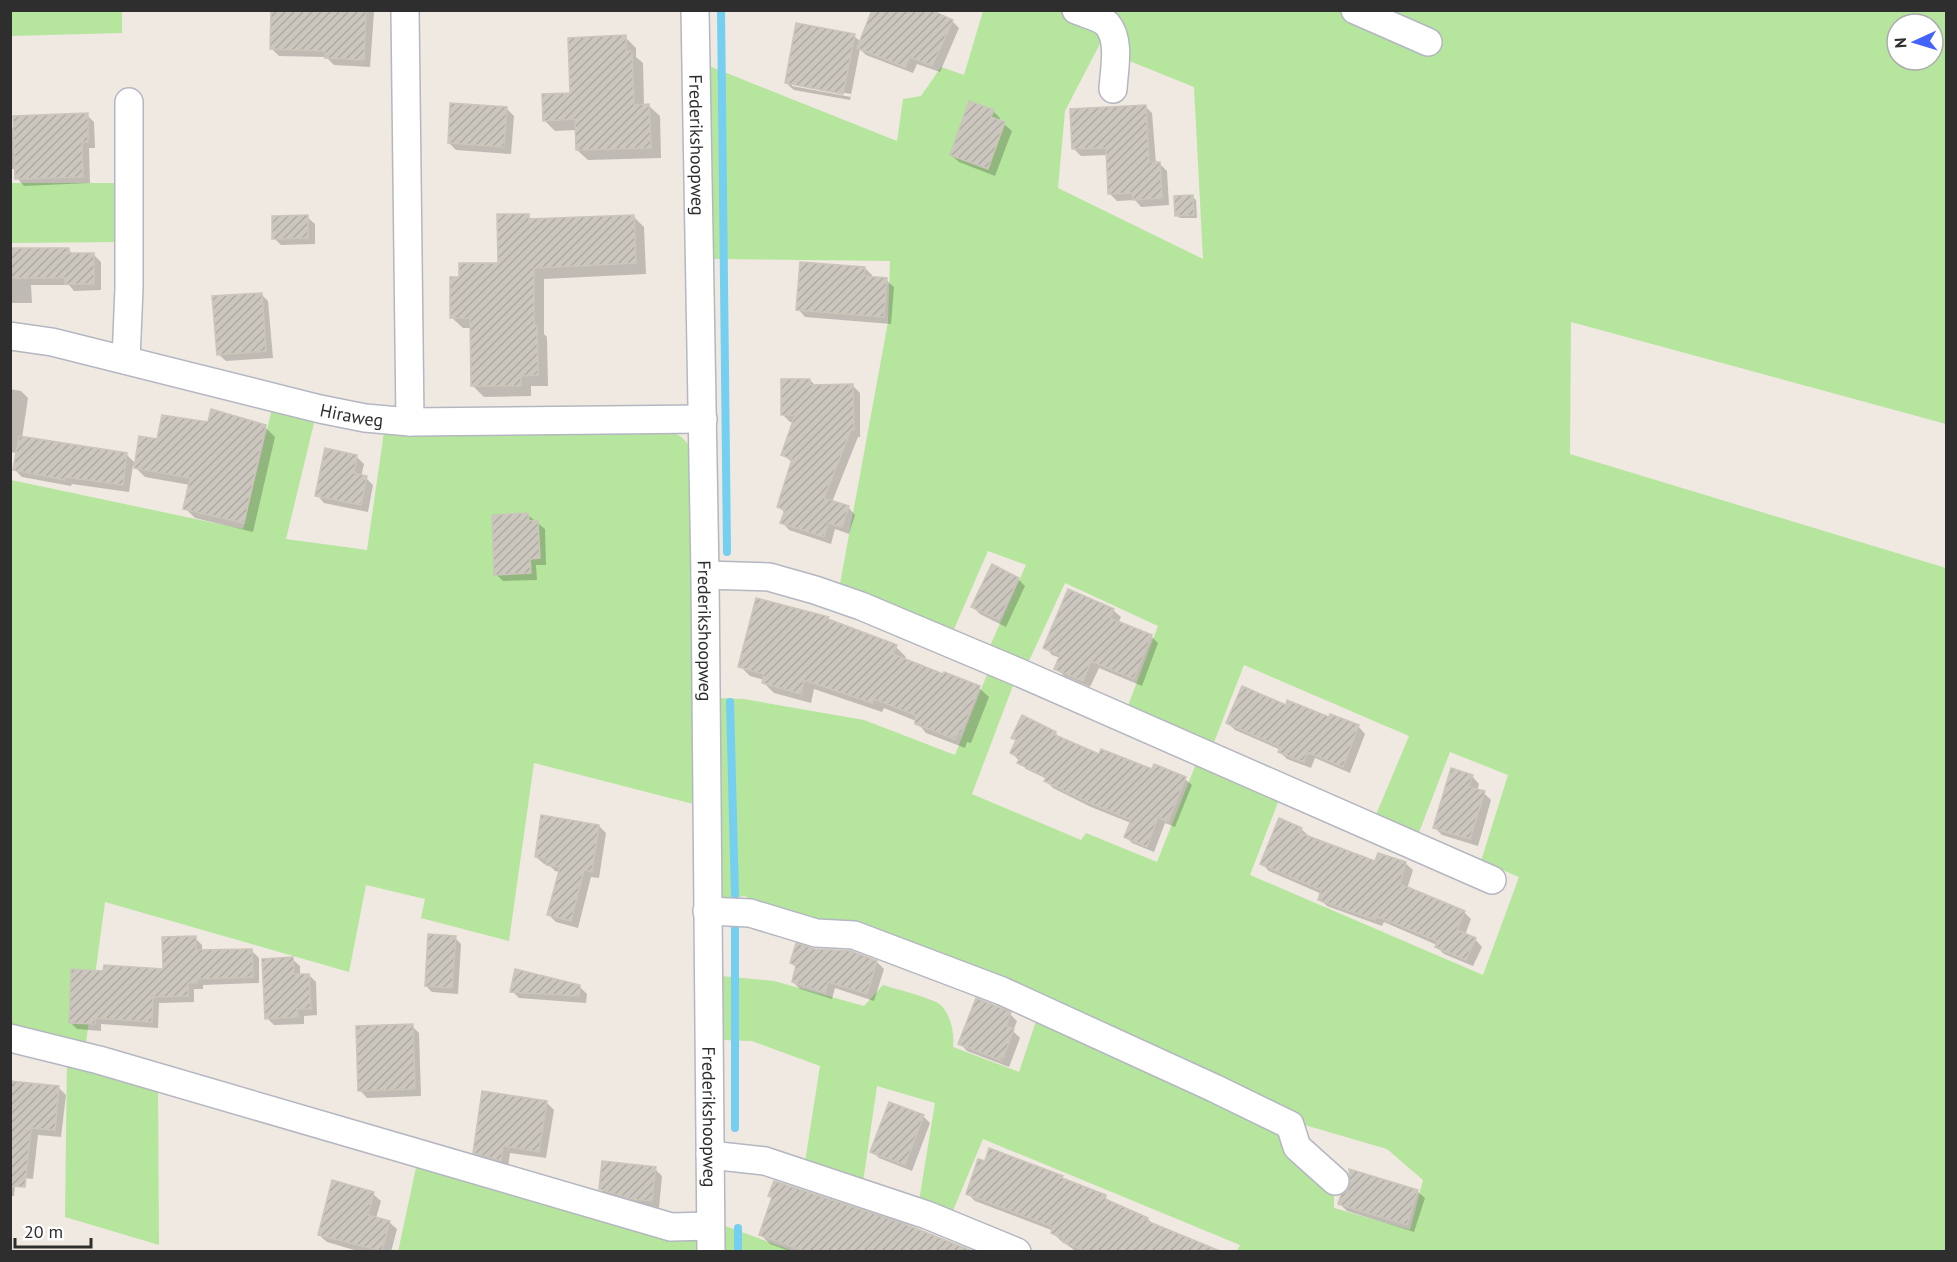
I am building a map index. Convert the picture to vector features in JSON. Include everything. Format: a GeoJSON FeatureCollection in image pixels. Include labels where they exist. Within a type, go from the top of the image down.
{"type":"FeatureCollection","features":[{"type":"Feature","properties":{"kind":"street"},"geometry":{"type":"LineString","coordinates":[[405,10],[410,422]]}},
{"type":"Feature","properties":{"kind":"street","name":"Frederikshoopweg"},"geometry":{"type":"LineString","coordinates":[[695,10],[703,419],[711,1239]]}},
{"type":"Feature","properties":{"kind":"street"},"geometry":{"type":"LineString","coordinates":[[1076,10],[1106,23],[1113,37],[1115,51],[1113,89]]}},
{"type":"Feature","properties":{"kind":"street"},"geometry":{"type":"LineString","coordinates":[[1355,10],[1428,42]]}},
{"type":"Feature","properties":{"kind":"street"},"geometry":{"type":"LineString","coordinates":[[126,360],[129,288],[129,102]]}},
{"type":"Feature","properties":{"kind":"street","name":"Hiraweg"},"geometry":{"type":"LineString","coordinates":[[10,336],[52,342],[320,409],[365,418],[410,422],[703,419]]}},
{"type":"Feature","properties":{"kind":"street"},"geometry":{"type":"LineString","coordinates":[[705,575],[769,577],[861,606],[1018,672],[1492,880]]}},
{"type":"Feature","properties":{"kind":"street"},"geometry":{"type":"LineString","coordinates":[[707,911],[750,913],[816,933],[854,935],[1002,990],[1290,1125],[1297,1147],[1335,1181]]}},
{"type":"Feature","properties":{"kind":"street"},"geometry":{"type":"LineString","coordinates":[[10,1038],[99,1060],[711,1239]]}},
{"type":"Feature","properties":{"kind":"street"},"geometry":{"type":"LineString","coordinates":[[710,1155],[765,1161],[927,1215],[1017,1251]]}},
{"type":"Feature","properties":{"kind":"green space"},"geometry":{"type":"Polygon","coordinates":[[[1049,10],[1081,17],[1094,24],[1105,34],[1065,111],[1058,188],[1203,259],[1194,87],[1122,58],[1119,30],[1106,17],[1089,11],[1946,11],[1946,424],[1571,322],[1570,454],[1946,568],[1946,1251],[1237,1251],[1240,1245],[983,1139],[952,1213],[919,1201],[935,1103],[877,1086],[863,1182],[805,1162],[820,1066],[752,1041],[722,1040],[721,976],[774,981],[864,1006],[883,985],[919,996],[938,1003],[946,1011],[952,1029],[953,1047],[1019,1072],[1039,1012],[1287,1128],[1294,1150],[1334,1186],[1334,1208],[1410,1230],[1423,1180],[1387,1149],[1291,1121],[1004,987],[880,941],[879,935],[767,911],[745,896],[725,899],[719,893],[718,698],[744,699],[864,720],[955,755],[988,672],[1014,683],[972,794],[1081,840],[1086,833],[1157,862],[1197,761],[1280,797],[1250,875],[1483,975],[1519,877],[1481,861],[1508,775],[1450,752],[1418,835],[1375,817],[1409,736],[1244,665],[1211,750],[1126,711],[1158,626],[1065,583],[1028,663],[990,646],[1026,565],[988,551],[951,636],[840,584],[888,322],[890,261],[713,259],[709,66],[897,141],[903,99],[921,96],[941,67],[964,75],[983,11],[1049,10]]]}},
{"type":"Feature","properties":{"kind":"green space"},"geometry":{"type":"Polygon","coordinates":[[[10,11],[122,11],[122,33],[11,36],[10,11]]]}},
{"type":"Feature","properties":{"kind":"green space"},"geometry":{"type":"Polygon","coordinates":[[[10,183],[122,183],[121,242],[11,243],[10,183]]]}},
{"type":"Feature","properties":{"kind":"green space"},"geometry":{"type":"Polygon","coordinates":[[[272,409],[315,419],[286,539],[367,550],[384,432],[669,431],[682,437],[691,449],[697,805],[534,763],[509,941],[421,918],[425,899],[366,885],[349,972],[105,902],[85,1050],[11,1032],[11,480],[243,529],[272,409]]]}},
{"type":"Feature","properties":{"kind":"green space"},"geometry":{"type":"Polygon","coordinates":[[[67,1058],[158,1083],[159,1245],[65,1217],[67,1058]]]}},
{"type":"Feature","properties":{"kind":"green space"},"geometry":{"type":"Polygon","coordinates":[[[418,1158],[699,1240],[702,1252],[398,1252],[418,1158]]]}},
{"type":"Feature","properties":{"kind":"green space"},"geometry":{"type":"Polygon","coordinates":[[[720,1224],[793,1251],[722,1251],[720,1224]]]}},
{"type":"Feature","properties":{"kind":"building"},"geometry":{"type":"Polygon","coordinates":[[[271,10],[366,10],[364,60],[325,58],[325,51],[270,49],[271,10]]]}},
{"type":"Feature","properties":{"kind":"building"},"geometry":{"type":"Polygon","coordinates":[[[872,10],[931,10],[953,20],[932,66],[910,57],[905,67],[857,48],[872,10]]]}},
{"type":"Feature","properties":{"kind":"building"},"geometry":{"type":"Polygon","coordinates":[[[796,23],[855,34],[843,94],[785,83],[796,23]]]}},
{"type":"Feature","properties":{"kind":"building"},"geometry":{"type":"Polygon","coordinates":[[[626,35],[626,51],[632,51],[634,105],[649,104],[651,148],[576,150],[575,119],[543,121],[542,94],[570,93],[568,38],[626,35]]]}},
{"type":"Feature","properties":{"kind":"building"},"geometry":{"type":"Polygon","coordinates":[[[969,101],[994,110],[991,117],[1005,122],[988,169],[950,155],[969,101]]]}},
{"type":"Feature","properties":{"kind":"building"},"geometry":{"type":"Polygon","coordinates":[[[450,103],[507,107],[504,147],[448,143],[450,103]]]}},
{"type":"Feature","properties":{"kind":"building"},"geometry":{"type":"Polygon","coordinates":[[[1146,105],[1149,162],[1160,162],[1162,198],[1133,200],[1132,193],[1108,194],[1106,148],[1072,149],[1070,109],[1146,105]]]}},
{"type":"Feature","properties":{"kind":"building"},"geometry":{"type":"Polygon","coordinates":[[[88,113],[88,142],[82,142],[83,177],[15,179],[13,116],[88,113]]]}},
{"type":"Feature","properties":{"kind":"building"},"geometry":{"type":"Polygon","coordinates":[[[1193,195],[1194,215],[1175,216],[1174,196],[1193,195]]]}},
{"type":"Feature","properties":{"kind":"building"},"geometry":{"type":"Polygon","coordinates":[[[497,214],[529,214],[529,219],[634,215],[636,263],[534,268],[534,325],[537,325],[538,375],[521,376],[521,386],[471,386],[470,318],[450,318],[450,277],[459,277],[459,263],[498,263],[497,214]]]}},
{"type":"Feature","properties":{"kind":"building"},"geometry":{"type":"Polygon","coordinates":[[[308,215],[308,238],[272,239],[272,216],[308,215]]]}},
{"type":"Feature","properties":{"kind":"building"},"geometry":{"type":"Polygon","coordinates":[[[10,248],[69,248],[69,253],[94,253],[94,284],[65,284],[65,278],[10,278],[10,248]]]}},
{"type":"Feature","properties":{"kind":"building"},"geometry":{"type":"Polygon","coordinates":[[[800,262],[865,267],[864,276],[887,278],[884,317],[796,310],[800,262]]]}},
{"type":"Feature","properties":{"kind":"building"},"geometry":{"type":"Polygon","coordinates":[[[262,293],[266,351],[217,355],[212,296],[262,293]]]}},
{"type":"Feature","properties":{"kind":"building"},"geometry":{"type":"Polygon","coordinates":[[[781,379],[810,379],[810,385],[853,384],[854,430],[851,430],[824,498],[849,506],[842,527],[828,523],[824,537],[780,523],[785,510],[777,507],[792,459],[781,455],[795,415],[781,415],[781,379]]]}},
{"type":"Feature","properties":{"kind":"building"},"geometry":{"type":"Polygon","coordinates":[[[211,409],[266,425],[244,523],[183,509],[190,478],[134,468],[139,436],[157,439],[162,415],[208,422],[211,409]]]}},
{"type":"Feature","properties":{"kind":"building"},"geometry":{"type":"Polygon","coordinates":[[[19,436],[127,453],[123,485],[65,477],[65,480],[13,470],[19,436]]]}},
{"type":"Feature","properties":{"kind":"building"},"geometry":{"type":"Polygon","coordinates":[[[325,448],[357,455],[354,473],[367,476],[361,505],[315,496],[325,448]]]}},
{"type":"Feature","properties":{"kind":"building"},"geometry":{"type":"Polygon","coordinates":[[[528,513],[529,521],[538,520],[540,558],[530,559],[531,573],[494,575],[492,515],[528,513]]]}},
{"type":"Feature","properties":{"kind":"building"},"geometry":{"type":"Polygon","coordinates":[[[992,564],[1019,578],[999,620],[971,607],[992,564]]]}},
{"type":"Feature","properties":{"kind":"building"},"geometry":{"type":"Polygon","coordinates":[[[1068,589],[1114,609],[1110,618],[1152,635],[1134,679],[1091,661],[1083,681],[1054,669],[1060,655],[1043,648],[1068,589]]]}},
{"type":"Feature","properties":{"kind":"building"},"geometry":{"type":"Polygon","coordinates":[[[756,598],[829,617],[828,619],[897,645],[893,654],[980,686],[961,734],[957,733],[955,739],[915,724],[915,715],[874,699],[872,703],[804,680],[801,694],[762,683],[764,674],[738,667],[756,598]]]}},
{"type":"Feature","properties":{"kind":"building"},"geometry":{"type":"Polygon","coordinates":[[[1242,686],[1286,705],[1287,700],[1329,717],[1330,714],[1359,725],[1343,767],[1307,752],[1304,762],[1278,752],[1280,747],[1226,723],[1242,686]]]}},
{"type":"Feature","properties":{"kind":"building"},"geometry":{"type":"Polygon","coordinates":[[[1022,715],[1056,732],[1055,735],[1099,754],[1101,749],[1152,769],[1154,764],[1186,777],[1168,822],[1158,817],[1147,847],[1124,837],[1131,820],[1044,781],[1047,777],[1017,763],[1020,758],[1010,753],[1016,740],[1011,738],[1022,715]]]}},
{"type":"Feature","properties":{"kind":"building"},"geometry":{"type":"Polygon","coordinates":[[[1451,768],[1473,775],[1469,787],[1485,791],[1470,839],[1433,828],[1451,768]]]}},
{"type":"Feature","properties":{"kind":"building"},"geometry":{"type":"Polygon","coordinates":[[[541,815],[599,825],[592,872],[584,870],[571,921],[547,915],[560,867],[546,865],[547,859],[535,857],[541,815]]]}},
{"type":"Feature","properties":{"kind":"building"},"geometry":{"type":"Polygon","coordinates":[[[1279,818],[1302,828],[1300,833],[1375,861],[1378,853],[1406,862],[1400,884],[1465,911],[1457,930],[1476,938],[1466,960],[1435,947],[1437,941],[1376,916],[1375,920],[1318,900],[1321,890],[1260,864],[1279,818]]]}},
{"type":"Feature","properties":{"kind":"building"},"geometry":{"type":"Polygon","coordinates":[[[428,934],[456,936],[452,988],[425,986],[428,934]]]}},
{"type":"Feature","properties":{"kind":"building"},"geometry":{"type":"Polygon","coordinates":[[[196,936],[196,950],[252,949],[253,977],[197,979],[197,983],[188,983],[188,996],[153,997],[152,1022],[95,1018],[95,1024],[69,1023],[71,969],[103,971],[104,965],[163,969],[162,937],[196,936]]]}},
{"type":"Feature","properties":{"kind":"building"},"geometry":{"type":"Polygon","coordinates":[[[796,943],[815,949],[851,951],[877,961],[867,994],[828,982],[825,993],[792,982],[796,965],[790,963],[796,943]]]}},
{"type":"Feature","properties":{"kind":"building"},"geometry":{"type":"Polygon","coordinates":[[[293,957],[294,974],[309,974],[311,1009],[297,1009],[298,1017],[265,1019],[262,959],[293,957]]]}},
{"type":"Feature","properties":{"kind":"building"},"geometry":{"type":"Polygon","coordinates":[[[515,969],[580,985],[579,996],[510,992],[515,969]]]}},
{"type":"Feature","properties":{"kind":"building"},"geometry":{"type":"Polygon","coordinates":[[[976,998],[1011,1012],[1006,1026],[1014,1029],[1002,1061],[958,1044],[976,998]]]}},
{"type":"Feature","properties":{"kind":"building"},"geometry":{"type":"Polygon","coordinates":[[[413,1024],[415,1089],[358,1091],[356,1026],[413,1024]]]}},
{"type":"Feature","properties":{"kind":"building"},"geometry":{"type":"Polygon","coordinates":[[[10,1081],[59,1086],[55,1130],[31,1128],[25,1187],[10,1186],[10,1081]]]}},
{"type":"Feature","properties":{"kind":"building"},"geometry":{"type":"Polygon","coordinates":[[[482,1091],[547,1101],[539,1152],[503,1146],[501,1161],[473,1153],[482,1091]]]}},
{"type":"Feature","properties":{"kind":"building"},"geometry":{"type":"Polygon","coordinates":[[[889,1102],[924,1115],[905,1165],[870,1152],[889,1102]]]}},
{"type":"Feature","properties":{"kind":"building"},"geometry":{"type":"Polygon","coordinates":[[[989,1148],[1106,1195],[1105,1199],[1148,1218],[1147,1221],[1220,1251],[1086,1251],[1063,1242],[1064,1239],[1051,1233],[1053,1227],[966,1194],[978,1159],[985,1161],[989,1148]]]}},
{"type":"Feature","properties":{"kind":"building"},"geometry":{"type":"Polygon","coordinates":[[[602,1161],[656,1167],[652,1201],[631,1199],[599,1189],[602,1161]]]}},
{"type":"Feature","properties":{"kind":"building"},"geometry":{"type":"Polygon","coordinates":[[[1349,1169],[1418,1190],[1407,1225],[1338,1204],[1341,1195],[1350,1185],[1349,1169]]]}},
{"type":"Feature","properties":{"kind":"building"},"geometry":{"type":"Polygon","coordinates":[[[332,1180],[374,1192],[368,1215],[390,1221],[382,1251],[318,1235],[332,1180]]]}},
{"type":"Feature","properties":{"kind":"building"},"geometry":{"type":"Polygon","coordinates":[[[774,1181],[902,1223],[970,1251],[804,1251],[759,1235],[772,1197],[768,1196],[774,1181]]]}},
{"type":"Feature","properties":{"kind":"waterway"},"geometry":{"type":"LineString","coordinates":[[721,10],[727,552]]}},
{"type":"Feature","properties":{"kind":"waterway"},"geometry":{"type":"LineString","coordinates":[[730,702],[735,895]]}},
{"type":"Feature","properties":{"kind":"waterway"},"geometry":{"type":"LineString","coordinates":[[735,920],[735,1128]]}},
{"type":"Feature","properties":{"kind":"waterway"},"geometry":{"type":"LineString","coordinates":[[738,1228],[738,1252]]}}]}
